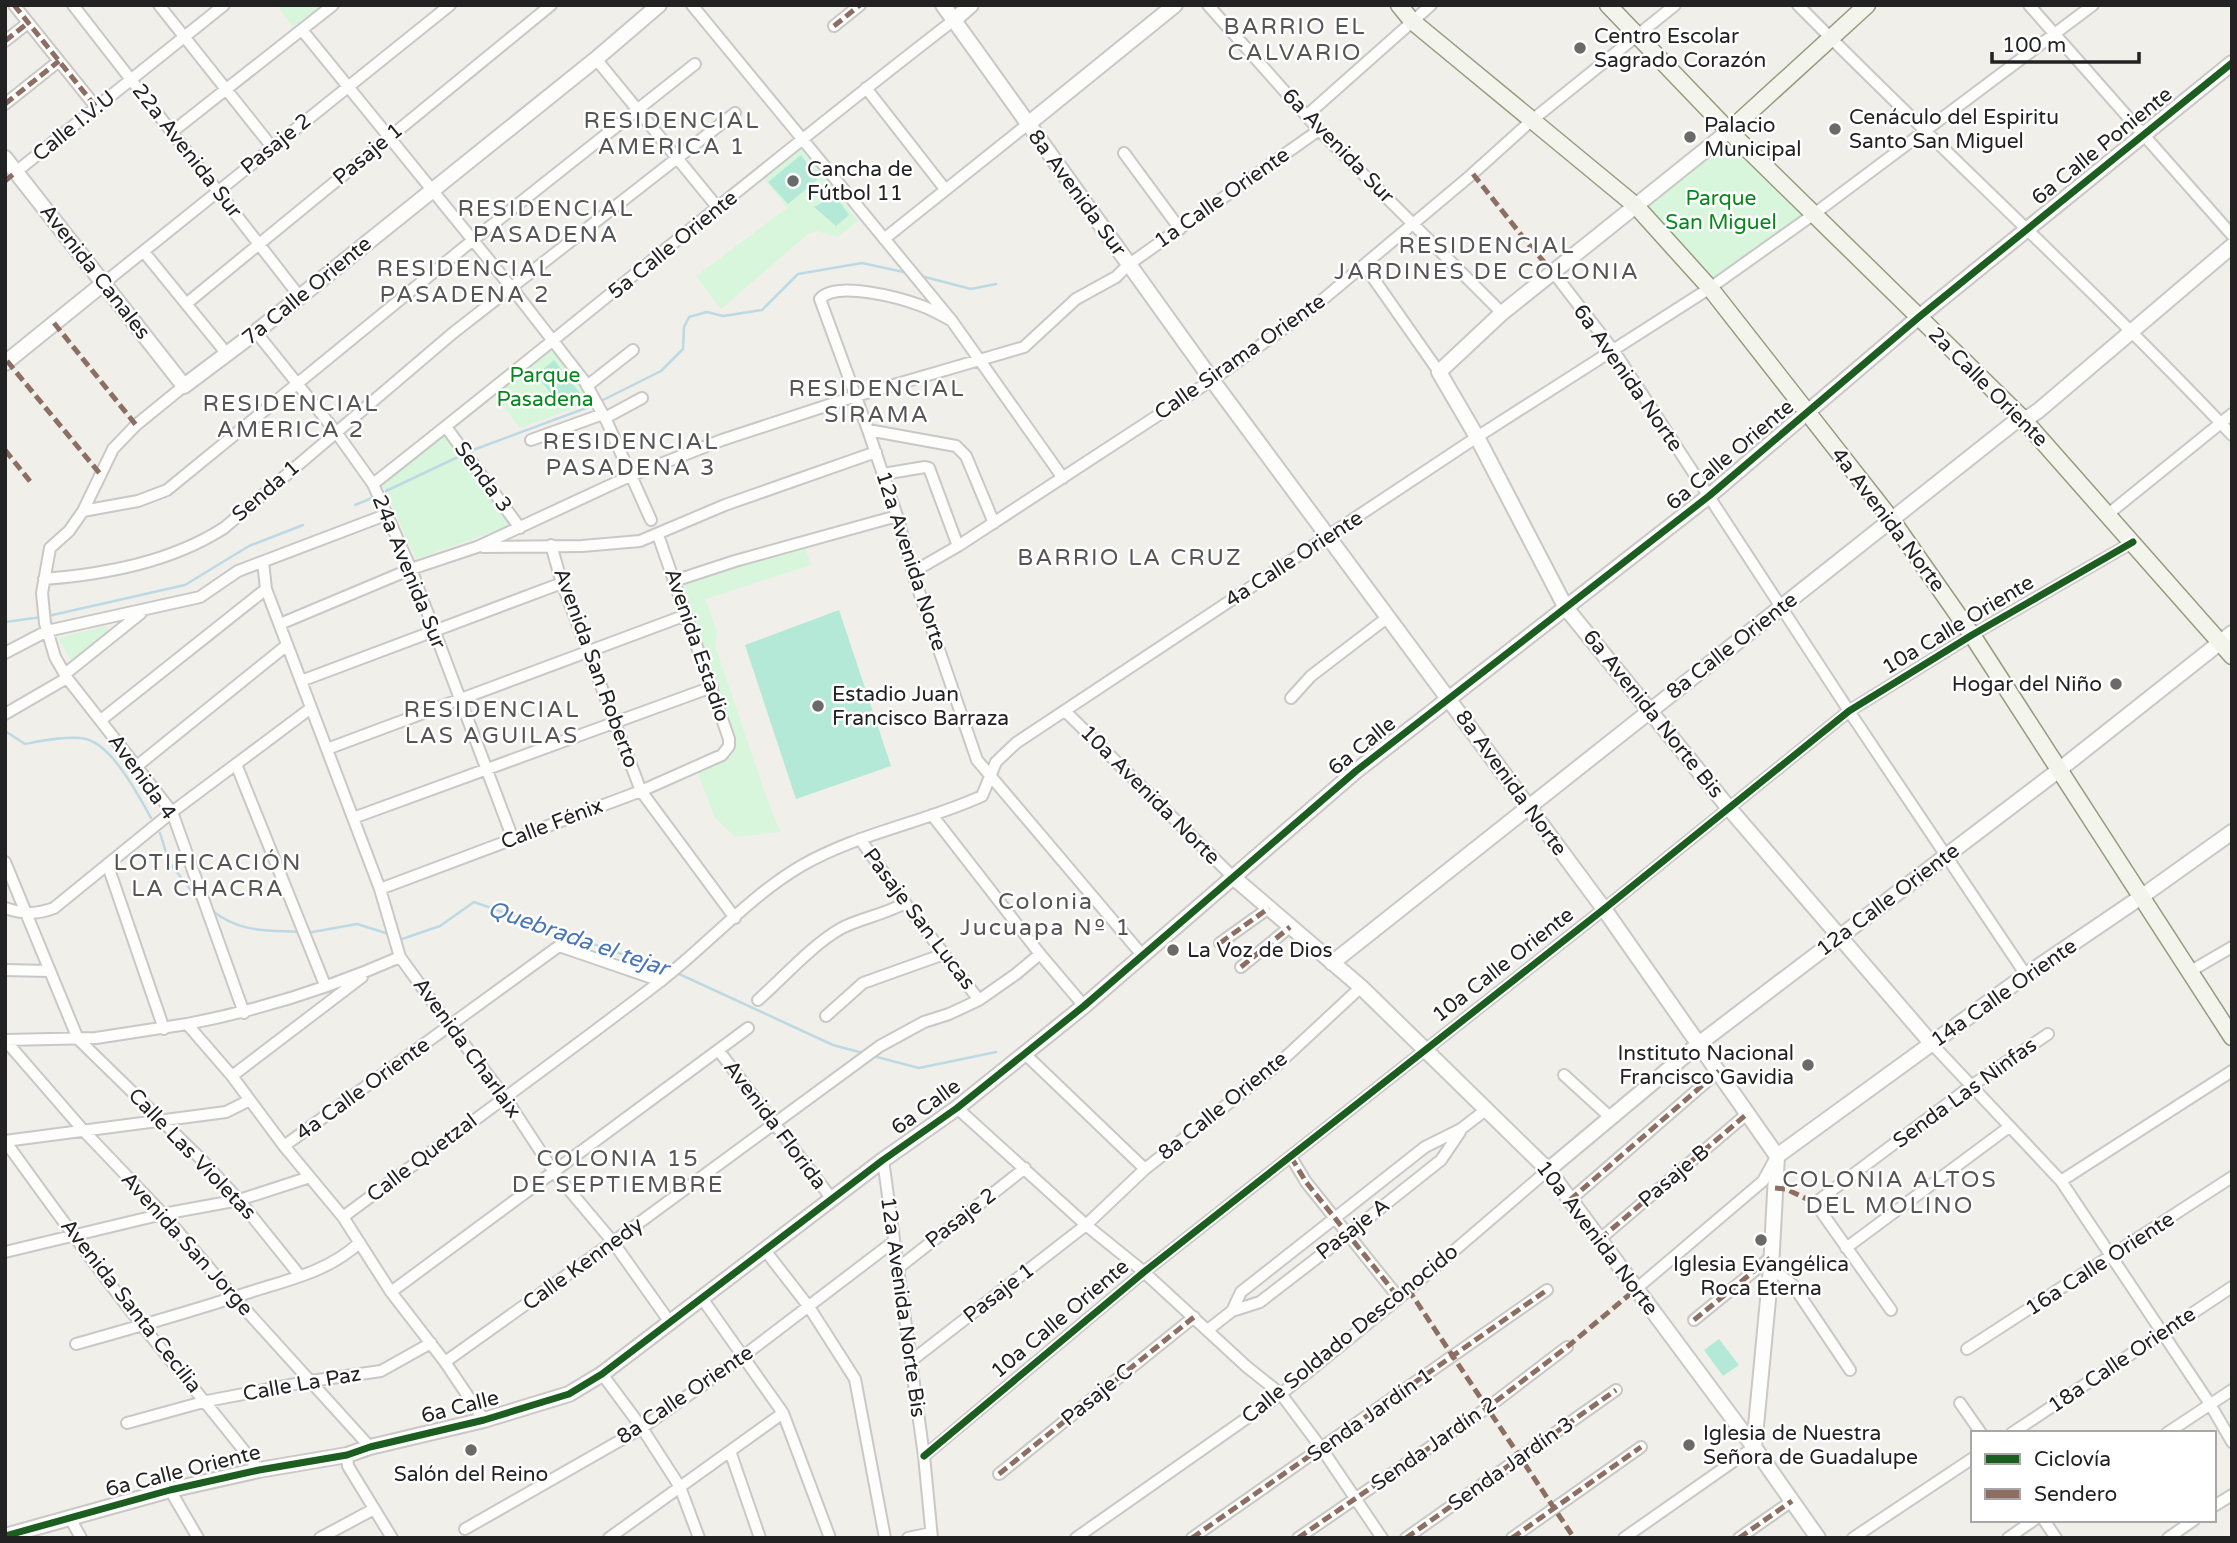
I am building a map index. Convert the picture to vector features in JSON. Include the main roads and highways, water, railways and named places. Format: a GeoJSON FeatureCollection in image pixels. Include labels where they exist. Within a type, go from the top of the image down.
{"type":"FeatureCollection","features":[{"type":"Feature","properties":{"kind":"main road","name":"4a Avenida Norte"},"geometry":{"type":"LineString","coordinates":[[1399,5],[1412,21],[1636,206],[1710,288],[1891,519],[1972,635],[2232,1037]]}},
{"type":"Feature","properties":{"kind":"main road","name":"2a Calle Oriente"},"geometry":{"type":"LineString","coordinates":[[1608,5],[1729,131],[2021,417],[2107,515],[2226,638],[2232,656]]}},
{"type":"Feature","properties":{"kind":"main road"},"geometry":{"type":"LineString","coordinates":[[1729,131],[1867,5]]}},
{"type":"Feature","properties":{"kind":"waterway"},"geometry":{"type":"LineString","coordinates":[[599,402],[661,371],[683,349],[684,327],[689,317],[707,312],[723,316],[762,310],[798,274],[862,263],[908,273]]}},
{"type":"Feature","properties":{"kind":"waterway"},"geometry":{"type":"LineString","coordinates":[[921,276],[971,289],[996,284]]}},
{"type":"Feature","properties":{"kind":"waterway"},"geometry":{"type":"LineString","coordinates":[[473,450],[594,405]]}},
{"type":"Feature","properties":{"kind":"waterway"},"geometry":{"type":"LineString","coordinates":[[386,491],[458,457]]}},
{"type":"Feature","properties":{"kind":"waterway"},"geometry":{"type":"LineString","coordinates":[[355,505],[372,498]]}},
{"type":"Feature","properties":{"kind":"waterway"},"geometry":{"type":"LineString","coordinates":[[48,616],[185,585],[249,546],[303,525]]}},
{"type":"Feature","properties":{"kind":"waterway"},"geometry":{"type":"LineString","coordinates":[[5,622],[42,617]]}},
{"type":"Feature","properties":{"kind":"waterway","name":"Quebrada el tejar"},"geometry":{"type":"LineString","coordinates":[[5,731],[25,744],[72,738],[96,743],[124,772],[151,818]]}},
{"type":"Feature","properties":{"kind":"waterway","name":"Quebrada el tejar"},"geometry":{"type":"LineString","coordinates":[[160,833],[169,862],[200,902]]}},
{"type":"Feature","properties":{"kind":"waterway","name":"Quebrada el tejar"},"geometry":{"type":"LineString","coordinates":[[398,938],[440,926],[474,902],[667,970]]}},
{"type":"Feature","properties":{"kind":"waterway","name":"Quebrada el tejar"},"geometry":{"type":"LineString","coordinates":[[211,910],[243,927],[300,932]]}},
{"type":"Feature","properties":{"kind":"waterway","name":"Quebrada el tejar"},"geometry":{"type":"LineString","coordinates":[[307,933],[357,924],[389,934]]}},
{"type":"Feature","properties":{"kind":"waterway","name":"Quebrada el tejar"},"geometry":{"type":"LineString","coordinates":[[677,973],[833,1045],[863,1053]]}},
{"type":"Feature","properties":{"kind":"waterway","name":"Quebrada el tejar"},"geometry":{"type":"LineString","coordinates":[[873,1056],[919,1068],[996,1052]]}},
{"type":"Feature","properties":{"kind":"place","name":"Centro Escolar Sagrado Corazón"},"geometry":{"type":"Point","coordinates":[1580,48]}},
{"type":"Feature","properties":{"kind":"place","name":"Cenáculo del Espiritu Santo San Miguel"},"geometry":{"type":"Point","coordinates":[1835,129]}},
{"type":"Feature","properties":{"kind":"place","name":"Palacio Municipal"},"geometry":{"type":"Point","coordinates":[1690,137]}},
{"type":"Feature","properties":{"kind":"place","name":"Cancha de Fútbol 11"},"geometry":{"type":"Point","coordinates":[793,181]}},
{"type":"Feature","properties":{"kind":"place","name":"Hogar del Niño"},"geometry":{"type":"Point","coordinates":[2116,684]}},
{"type":"Feature","properties":{"kind":"place","name":"Estadio Juan Francisco Barraza"},"geometry":{"type":"Point","coordinates":[818,706]}},
{"type":"Feature","properties":{"kind":"place","name":"La Voz de Dios"},"geometry":{"type":"Point","coordinates":[1173,950]}},
{"type":"Feature","properties":{"kind":"place","name":"Instituto Nacional Francisco Gavidia"},"geometry":{"type":"Point","coordinates":[1808,1065]}},
{"type":"Feature","properties":{"kind":"place","name":"Iglesia Evangélica Roca Eterna"},"geometry":{"type":"Point","coordinates":[1761,1240]}},
{"type":"Feature","properties":{"kind":"place","name":"Iglesia de Nuestra Señora de Guadalupe"},"geometry":{"type":"Point","coordinates":[1689,1445]}},
{"type":"Feature","properties":{"kind":"place","name":"Salón del Reino"},"geometry":{"type":"Point","coordinates":[471,1450]}},
{"type":"Feature","properties":{"kind":"district","name":"BARRIO EL CALVARIO"},"geometry":{"type":"Point","coordinates":[1295,40]}},
{"type":"Feature","properties":{"kind":"district","name":"RESIDENCIAL AMERICA 1"},"geometry":{"type":"Point","coordinates":[672,134]}},
{"type":"Feature","properties":{"kind":"district","name":"RESIDENCIAL PASADENA"},"geometry":{"type":"Point","coordinates":[546,222]}},
{"type":"Feature","properties":{"kind":"district","name":"RESIDENCIAL JARDINES DE COLONIA"},"geometry":{"type":"Point","coordinates":[1487,259]}},
{"type":"Feature","properties":{"kind":"district","name":"RESIDENCIAL PASADENA 2"},"geometry":{"type":"Point","coordinates":[465,282]}},
{"type":"Feature","properties":{"kind":"district","name":"RESIDENCIAL SIRAMA"},"geometry":{"type":"Point","coordinates":[877,402]}},
{"type":"Feature","properties":{"kind":"district","name":"RESIDENCIAL AMERICA 2"},"geometry":{"type":"Point","coordinates":[291,417]}},
{"type":"Feature","properties":{"kind":"district","name":"RESIDENCIAL PASADENA 3"},"geometry":{"type":"Point","coordinates":[631,455]}},
{"type":"Feature","properties":{"kind":"district","name":"BARRIO LA CRUZ"},"geometry":{"type":"Point","coordinates":[1130,558]}},
{"type":"Feature","properties":{"kind":"district","name":"RESIDENCIAL LAS AGUILAS"},"geometry":{"type":"Point","coordinates":[492,723]}},
{"type":"Feature","properties":{"kind":"district","name":"LOTIFICACIÓN LA CHACRA"},"geometry":{"type":"Point","coordinates":[208,876]}},
{"type":"Feature","properties":{"kind":"district","name":"Colonia Jucuapa Nº 1"},"geometry":{"type":"Point","coordinates":[1046,915]}},
{"type":"Feature","properties":{"kind":"district","name":"COLONIA 15 DE SEPTIEMBRE"},"geometry":{"type":"Point","coordinates":[618,1172]}},
{"type":"Feature","properties":{"kind":"district","name":"COLONIA ALTOS DEL MOLINO"},"geometry":{"type":"Point","coordinates":[1890,1193]}},
{"type":"Feature","properties":{"kind":"park label","name":"Parque San Miguel"},"geometry":{"type":"Point","coordinates":[1721,210]}},
{"type":"Feature","properties":{"kind":"park label","name":"Parque Pasadena"},"geometry":{"type":"Point","coordinates":[545,387]}}]}
